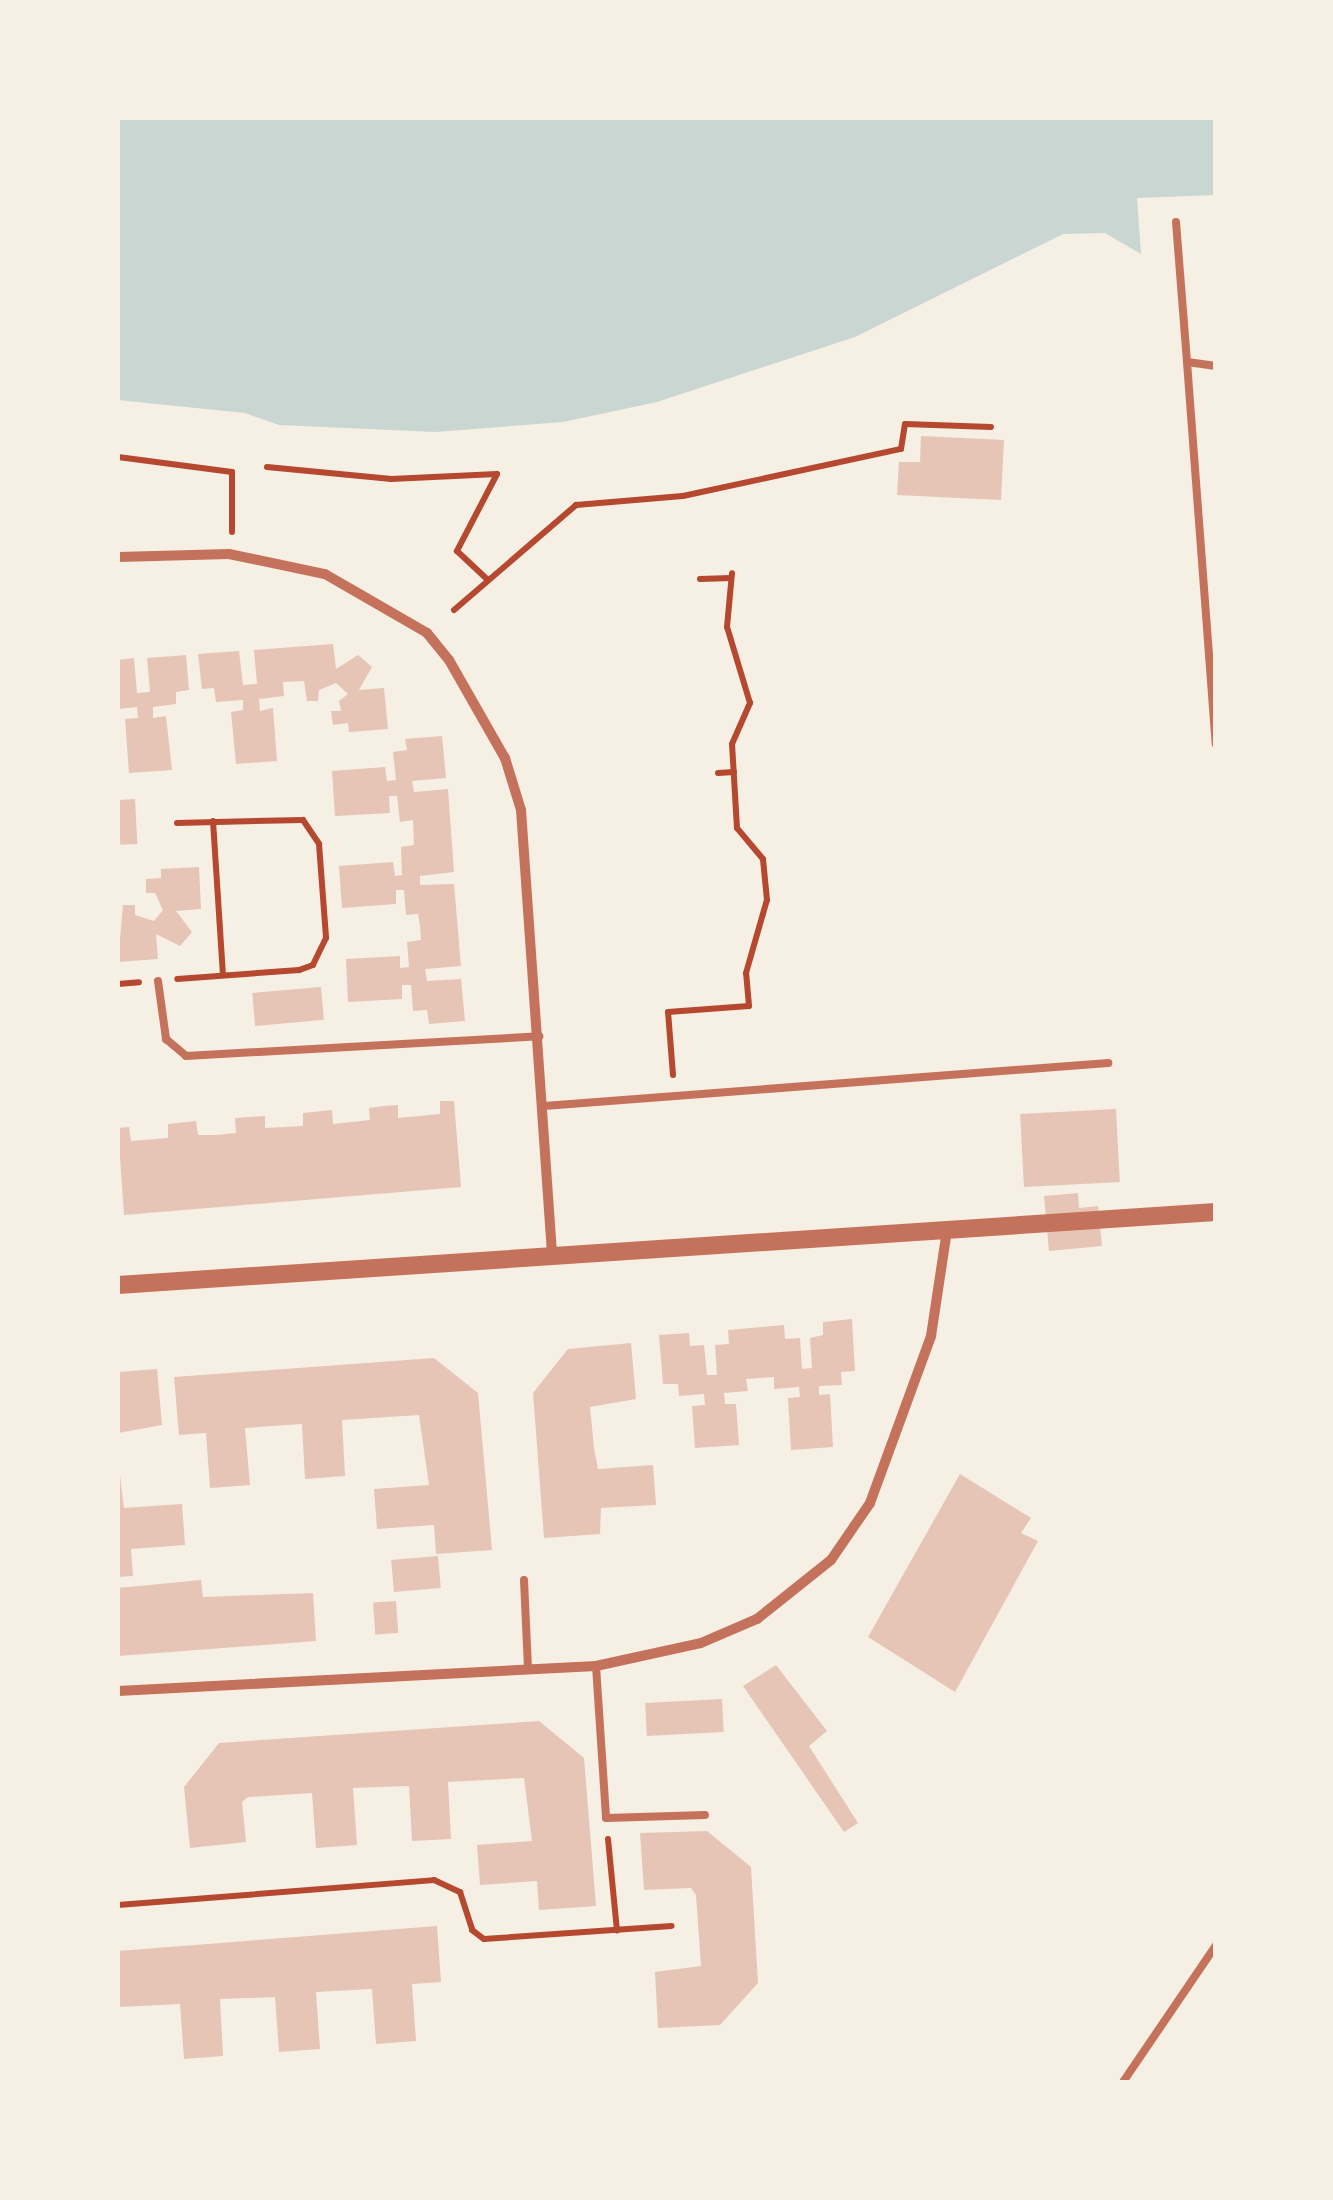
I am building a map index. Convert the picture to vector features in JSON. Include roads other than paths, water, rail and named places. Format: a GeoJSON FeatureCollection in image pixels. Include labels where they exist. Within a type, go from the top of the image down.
{"type":"FeatureCollection","features":[{"type":"Feature","properties":{"kind":"street"},"geometry":{"type":"LineString","coordinates":[[118,557],[229,554],[325,574],[426,634],[450,660],[505,758],[521,810],[552,1258]]}},
{"type":"Feature","properties":{"kind":"street"},"geometry":{"type":"LineString","coordinates":[[118,1285],[1216,1212]]}},
{"type":"Feature","properties":{"kind":"street"},"geometry":{"type":"LineString","coordinates":[[118,1691],[596,1666],[733,1631],[782,1603],[841,1547],[870,1503],[902,1429],[942,1294],[947,1230]]}},
{"type":"Feature","properties":{"kind":"lane"},"geometry":{"type":"LineString","coordinates":[[1176,222],[1216,744]]}},
{"type":"Feature","properties":{"kind":"lane"},"geometry":{"type":"LineString","coordinates":[[1187,362],[1216,366]]}},
{"type":"Feature","properties":{"kind":"lane"},"geometry":{"type":"LineString","coordinates":[[158,980],[166,1039],[186,1056],[539,1036]]}},
{"type":"Feature","properties":{"kind":"lane"},"geometry":{"type":"LineString","coordinates":[[544,1106],[1108,1063]]}},
{"type":"Feature","properties":{"kind":"lane"},"geometry":{"type":"LineString","coordinates":[[524,1580],[528,1667]]}},
{"type":"Feature","properties":{"kind":"lane"},"geometry":{"type":"LineString","coordinates":[[596,1666],[606,1818],[705,1815]]}},
{"type":"Feature","properties":{"kind":"lane"},"geometry":{"type":"LineString","coordinates":[[1123,2082],[1216,1945]]}}]}
